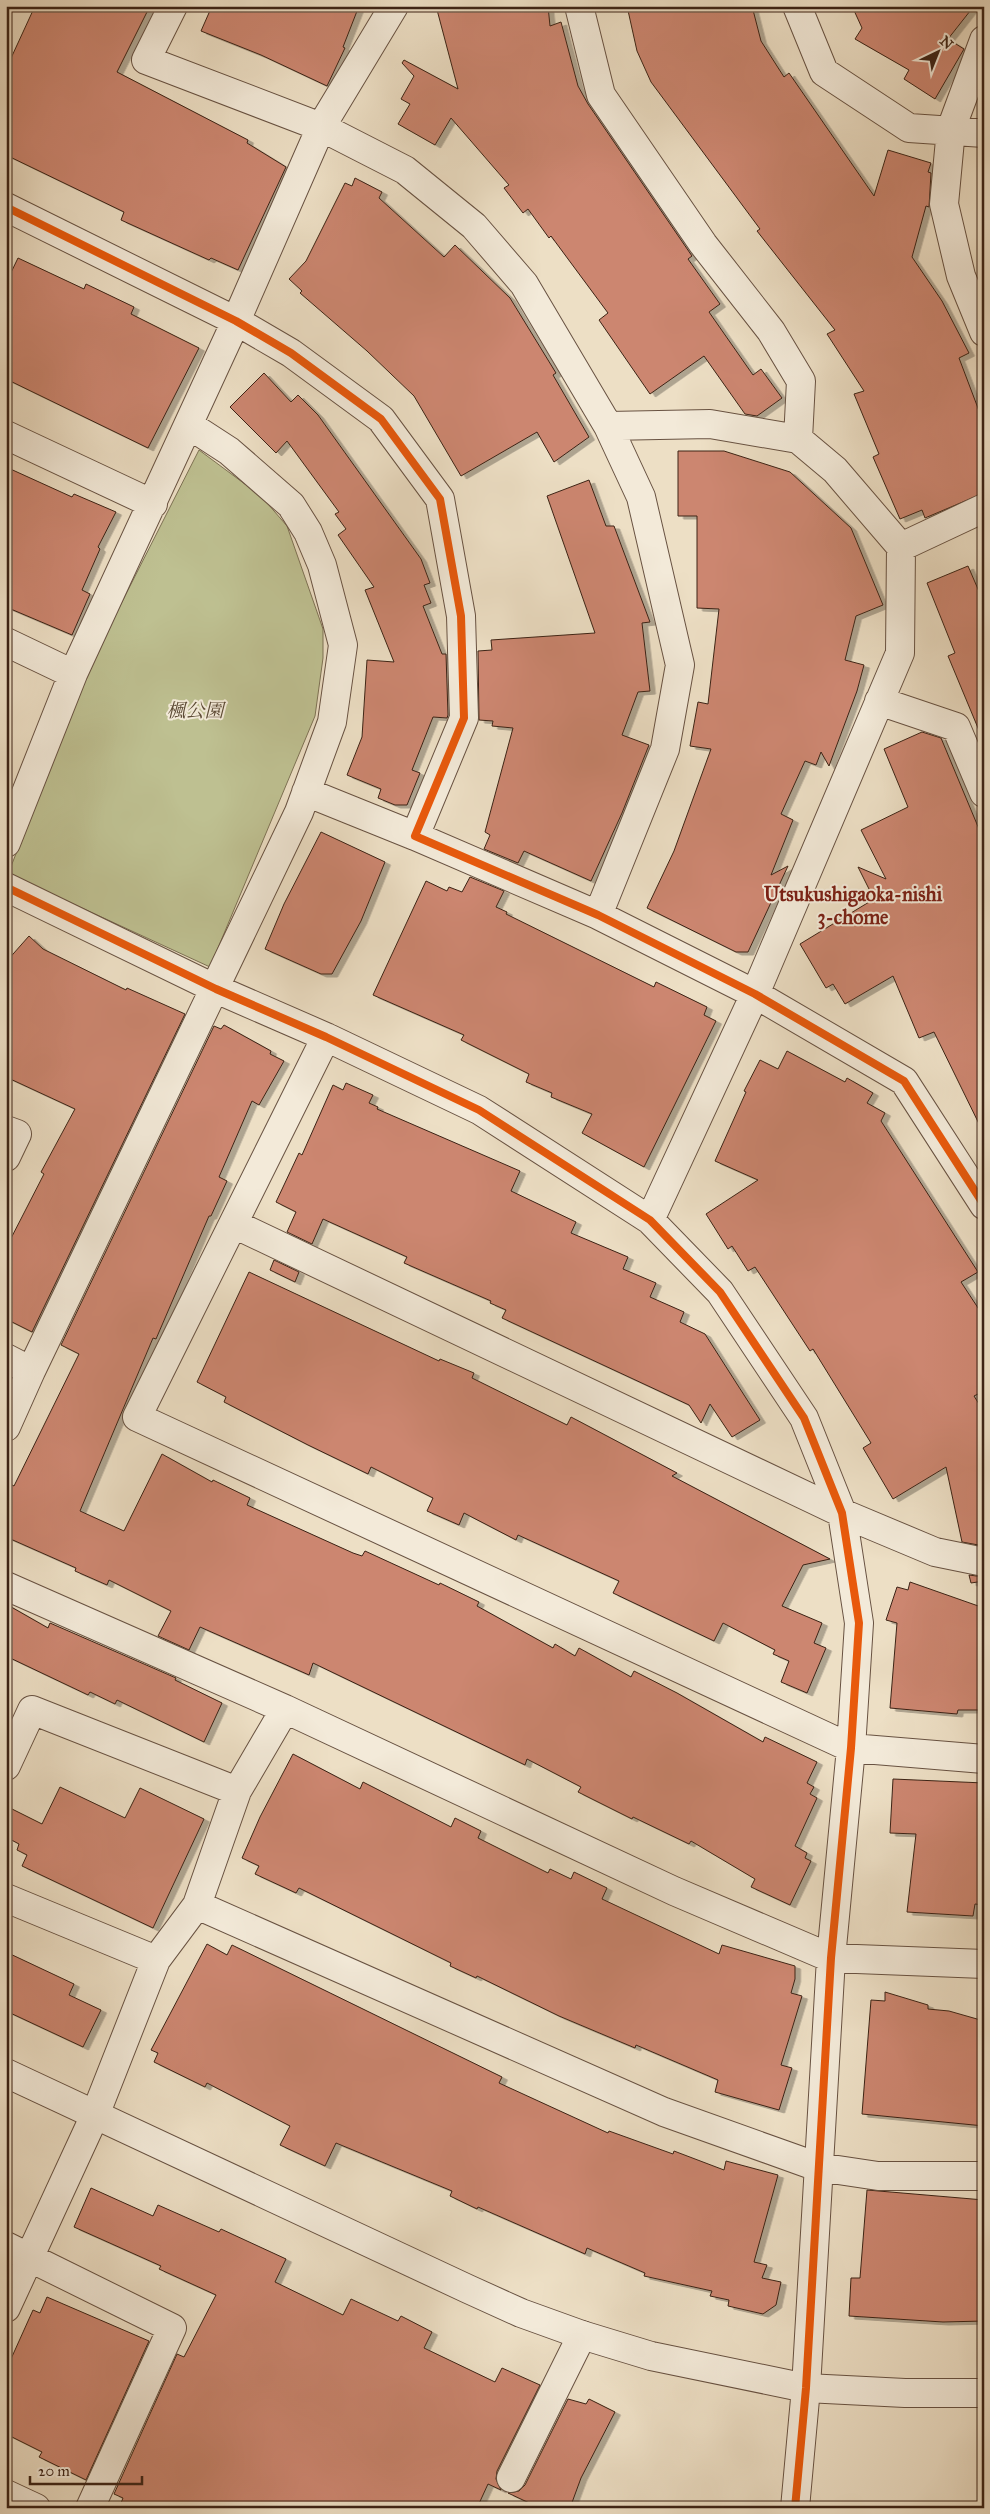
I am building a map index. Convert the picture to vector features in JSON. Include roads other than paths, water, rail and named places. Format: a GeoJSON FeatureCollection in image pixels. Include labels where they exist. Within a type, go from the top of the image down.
{"type":"FeatureCollection","features":[{"type":"Feature","properties":{"kind":"street"},"geometry":{"type":"LineString","coordinates":[[173,6],[146,60],[321,127],[405,170],[474,226],[524,284],[608,426],[641,497],[680,665],[665,749],[598,915]]}},
{"type":"Feature","properties":{"kind":"street"},"geometry":{"type":"LineString","coordinates":[[6,842],[72,674],[153,504],[236,322],[321,127],[394,6]]}},
{"type":"Feature","properties":{"kind":"street"},"geometry":{"type":"LineString","coordinates":[[580,6],[601,95],[703,244],[771,331],[801,381],[798,439]]}},
{"type":"Feature","properties":{"kind":"street"},"geometry":{"type":"LineString","coordinates":[[797,6],[824,72],[909,128],[984,132]]}},
{"type":"Feature","properties":{"kind":"street"},"geometry":{"type":"LineString","coordinates":[[984,40],[950,129],[944,204],[961,276],[984,332]]}},
{"type":"Feature","properties":{"kind":"street"},"geometry":{"type":"LineString","coordinates":[[6,207],[236,322],[291,353],[381,419],[440,499],[461,616],[464,718],[414,836]]}},
{"type":"Feature","properties":{"kind":"street"},"geometry":{"type":"LineString","coordinates":[[608,426],[710,424],[798,439],[835,470],[901,547],[900,653],[755,994],[650,1220]]}},
{"type":"Feature","properties":{"kind":"street"},"geometry":{"type":"LineString","coordinates":[[6,1427],[31,1371],[216,989],[306,792],[332,722],[343,645],[322,565],[308,532],[291,505],[229,451],[189,425]]}},
{"type":"Feature","properties":{"kind":"street"},"geometry":{"type":"LineString","coordinates":[[6,436],[153,504]]}},
{"type":"Feature","properties":{"kind":"street"},"geometry":{"type":"LineString","coordinates":[[901,547],[984,508]]}},
{"type":"Feature","properties":{"kind":"street"},"geometry":{"type":"LineString","coordinates":[[6,642],[72,674]]}},
{"type":"Feature","properties":{"kind":"street"},"geometry":{"type":"LineString","coordinates":[[879,701],[956,727],[984,793]]}},
{"type":"Feature","properties":{"kind":"street"},"geometry":{"type":"LineString","coordinates":[[306,792],[598,915],[755,994],[904,1082],[984,1204]]}},
{"type":"Feature","properties":{"kind":"street"},"geometry":{"type":"LineString","coordinates":[[6,887],[216,989],[326,1037],[479,1110],[650,1220],[720,1292],[804,1418],[842,1513],[859,1623],[851,1748],[831,1958],[806,2388],[795,2508]]}},
{"type":"Feature","properties":{"kind":"street"},"geometry":{"type":"LineString","coordinates":[[326,1037],[137,1417],[851,1748],[984,1759]]}},
{"type":"Feature","properties":{"kind":"street"},"geometry":{"type":"LineString","coordinates":[[6,1130],[17,1134],[6,1157]]}},
{"type":"Feature","properties":{"kind":"street"},"geometry":{"type":"LineString","coordinates":[[234,1224],[842,1513],[935,1552],[984,1562]]}},
{"type":"Feature","properties":{"kind":"street"},"geometry":{"type":"LineString","coordinates":[[6,1358],[31,1371]]}},
{"type":"Feature","properties":{"kind":"street"},"geometry":{"type":"LineString","coordinates":[[6,1586],[285,1708],[674,1891],[831,1958],[984,1964]]}},
{"type":"Feature","properties":{"kind":"street"},"geometry":{"type":"LineString","coordinates":[[6,2308],[31,2258],[95,2115],[156,1960],[197,1905],[236,1791],[285,1708]]}},
{"type":"Feature","properties":{"kind":"street"},"geometry":{"type":"LineString","coordinates":[[6,1766],[32,1710],[236,1791]]}},
{"type":"Feature","properties":{"kind":"street"},"geometry":{"type":"LineString","coordinates":[[6,1898],[156,1960]]}},
{"type":"Feature","properties":{"kind":"street"},"geometry":{"type":"LineString","coordinates":[[197,1905],[664,2112],[818,2167],[878,2176],[984,2176]]}},
{"type":"Feature","properties":{"kind":"street"},"geometry":{"type":"LineString","coordinates":[[6,2073],[468,2289],[521,2313],[582,2335],[651,2356],[806,2388],[905,2393],[984,2393]]}},
{"type":"Feature","properties":{"kind":"street"},"geometry":{"type":"LineString","coordinates":[[6,2246],[172,2328],[90,2508]]}},
{"type":"Feature","properties":{"kind":"street"},"geometry":{"type":"LineString","coordinates":[[511,2478],[582,2335]]}},
{"type":"Feature","properties":{"kind":"street"},"geometry":{"type":"LineString","coordinates":[[6,2494],[36,2508]]}},
{"type":"Feature","properties":{"kind":"district","name":"Utsukushigaoka-nishi 3-chome"},"geometry":{"type":"Point","coordinates":[853,906]}},
{"type":"Feature","properties":{"kind":"park label","name":"楓公園"},"geometry":{"type":"Point","coordinates":[195,710]}}]}
